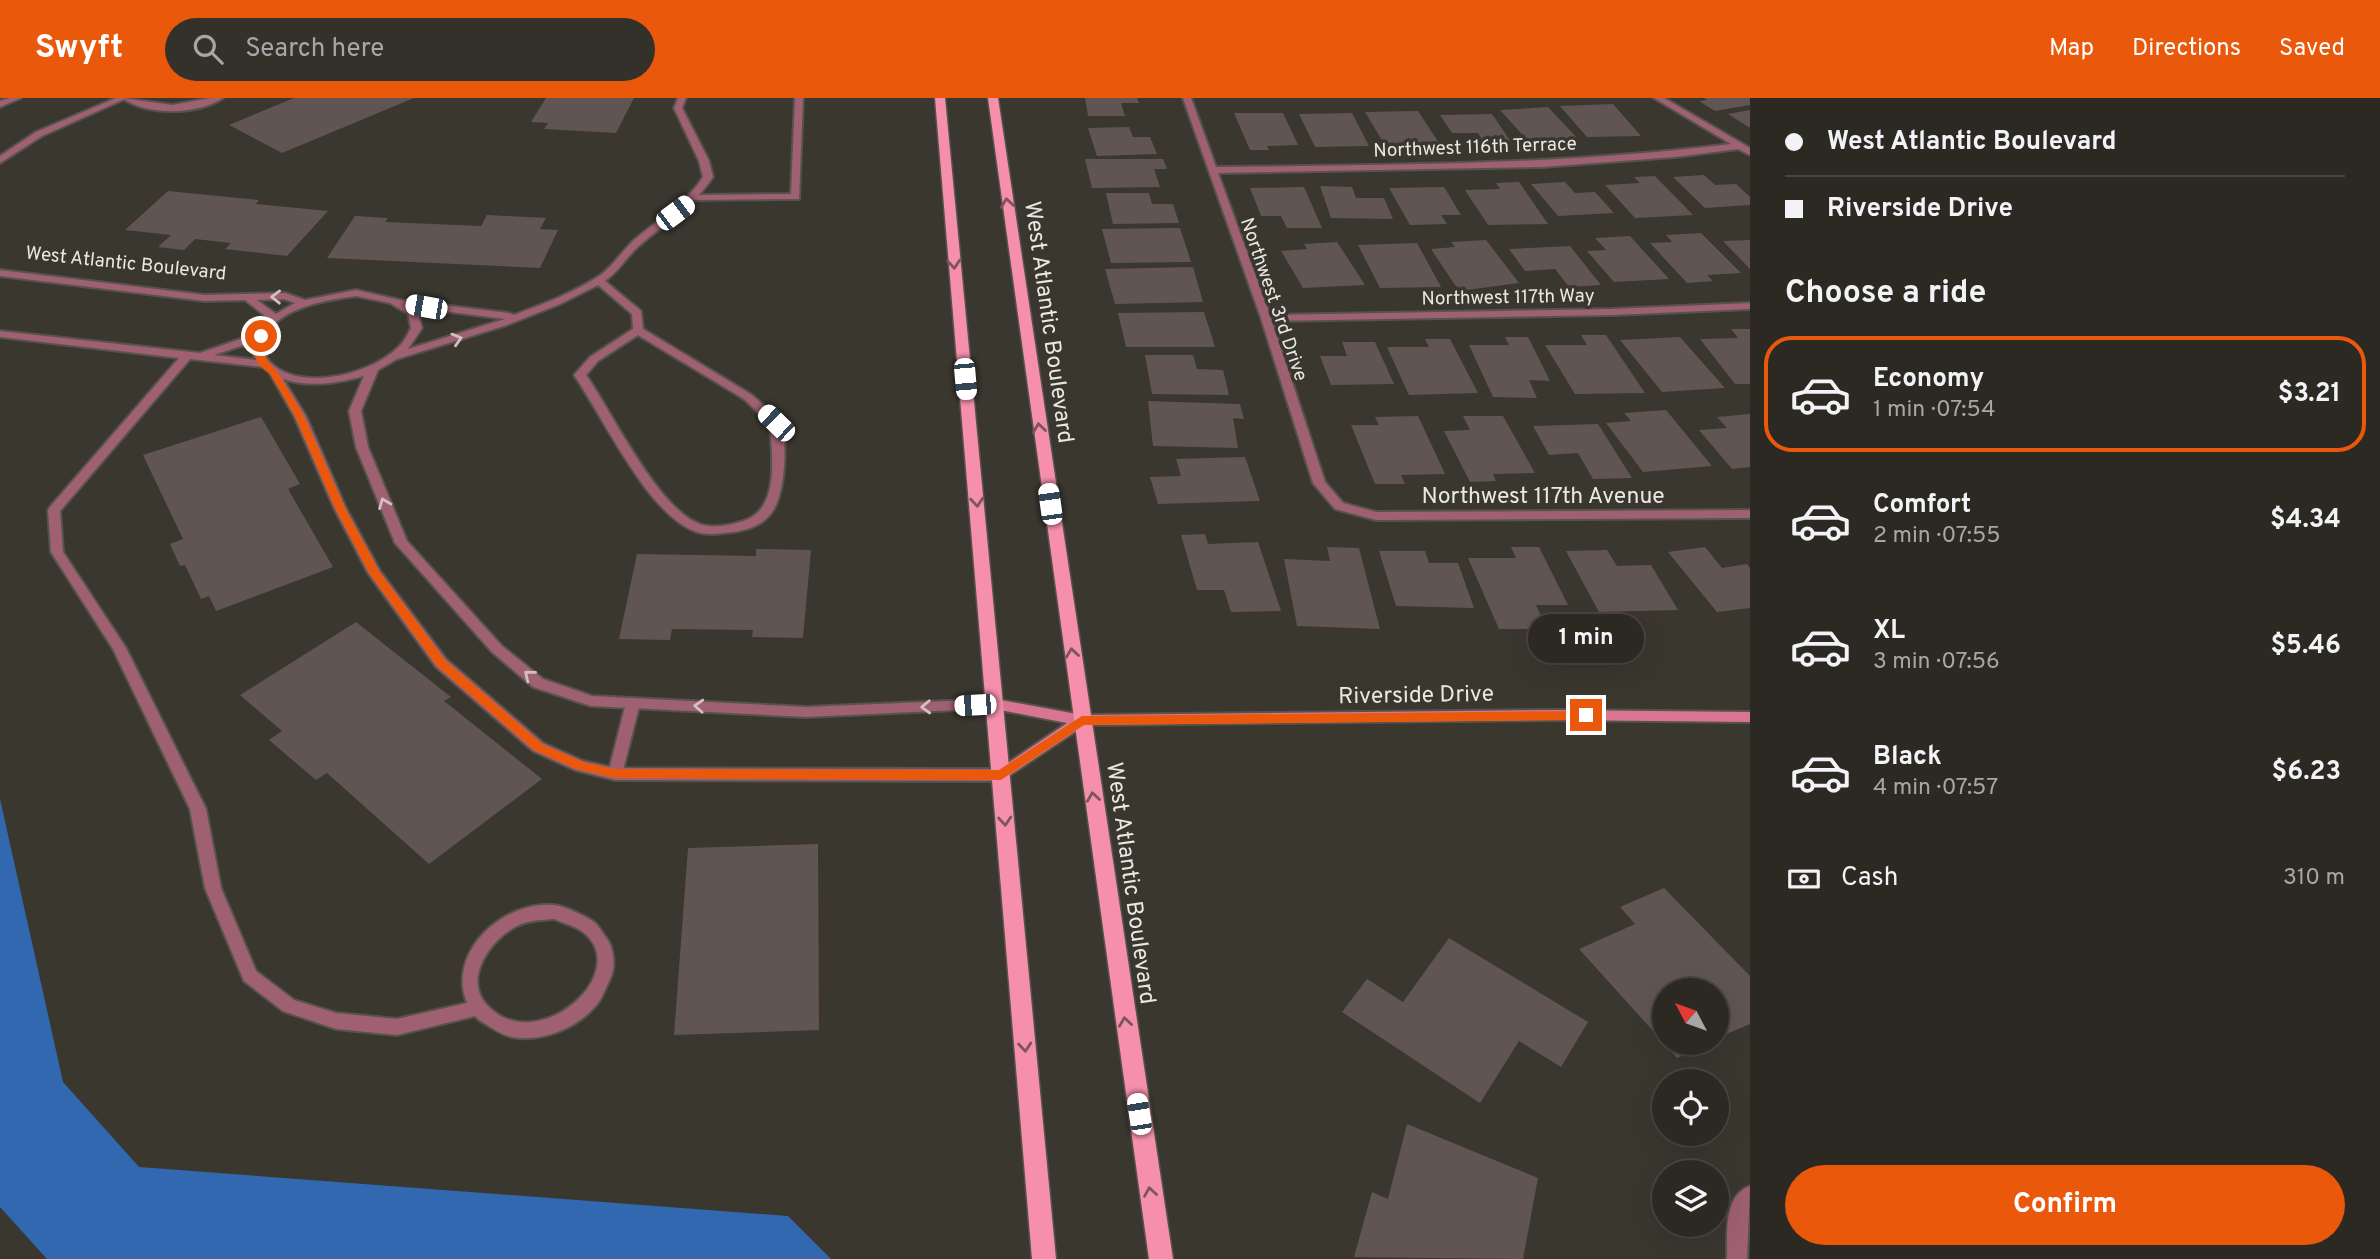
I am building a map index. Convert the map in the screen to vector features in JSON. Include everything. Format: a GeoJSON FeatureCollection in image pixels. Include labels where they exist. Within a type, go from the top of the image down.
{"type":"FeatureCollection","features":[{"type":"Feature","properties":{"kind":"main road"},"geometry":{"type":"LineString","coordinates":[[940,98],[1044,1259]]}},
{"type":"Feature","properties":{"kind":"main road","name":"West Atlantic Boulevard"},"geometry":{"type":"LineString","coordinates":[[993,98],[1161,1259]]}},
{"type":"Feature","properties":{"kind":"street"},"geometry":{"type":"LineString","coordinates":[[0,104],[17,98]]}},
{"type":"Feature","properties":{"kind":"street"},"geometry":{"type":"LineString","coordinates":[[0,160],[39,134],[124,98],[147,108],[191,109],[219,98]]}},
{"type":"Feature","properties":{"kind":"street"},"geometry":{"type":"LineString","coordinates":[[682,98],[678,108],[704,161],[708,177],[695,198]]}},
{"type":"Feature","properties":{"kind":"street"},"geometry":{"type":"LineString","coordinates":[[695,198],[796,197],[799,98]]}},
{"type":"Feature","properties":{"kind":"street","name":"Northwest 3rd Drive"},"geometry":{"type":"LineString","coordinates":[[1187,98],[1266,318],[1319,483],[1339,506]]}},
{"type":"Feature","properties":{"kind":"street"},"geometry":{"type":"LineString","coordinates":[[1658,98],[1750,152]]}},
{"type":"Feature","properties":{"kind":"street","name":"Northwest 116th Terrace"},"geometry":{"type":"LineString","coordinates":[[1211,170],[1461,166],[1683,154],[1740,146]]}},
{"type":"Feature","properties":{"kind":"street","name":"West Atlantic Boulevard"},"geometry":{"type":"LineString","coordinates":[[0,334],[193,356],[269,368],[309,381],[352,377],[398,356],[467,336],[566,297],[607,275],[635,243],[695,198]]}},
{"type":"Feature","properties":{"kind":"street","name":"West Atlantic Boulevard"},"geometry":{"type":"LineString","coordinates":[[0,274],[205,298],[285,296],[304,303]]}},
{"type":"Feature","properties":{"kind":"street"},"geometry":{"type":"LineString","coordinates":[[598,280],[637,313],[638,330]]}},
{"type":"Feature","properties":{"kind":"street","name":"West Atlantic Boulevard"},"geometry":{"type":"LineString","coordinates":[[193,356],[261,336],[276,319],[304,303],[356,293],[400,302],[412,313],[417,327],[412,342],[398,356]]}},
{"type":"Feature","properties":{"kind":"street","name":"West Atlantic Boulevard"},"geometry":{"type":"LineString","coordinates":[[247,297],[276,319]]}},
{"type":"Feature","properties":{"kind":"street"},"geometry":{"type":"LineString","coordinates":[[400,302],[514,317]]}},
{"type":"Feature","properties":{"kind":"street","name":"Northwest 117th Way"},"geometry":{"type":"LineString","coordinates":[[1266,318],[1612,312],[1750,306]]}},
{"type":"Feature","properties":{"kind":"street"},"geometry":{"type":"LineString","coordinates":[[638,330],[748,397],[776,423],[778,479],[773,503],[757,519],[744,526],[700,528],[678,519],[645,477],[596,395],[580,375],[594,359],[638,330]]}},
{"type":"Feature","properties":{"kind":"street"},"geometry":{"type":"LineString","coordinates":[[261,336],[257,352],[300,416],[340,508],[375,573],[441,663],[538,747],[580,766],[615,774],[1001,775],[1082,720]]}},
{"type":"Feature","properties":{"kind":"street"},"geometry":{"type":"LineString","coordinates":[[193,356],[54,510],[57,552],[119,648],[198,809],[213,888],[250,976],[289,1006],[336,1021],[397,1027],[477,1008]]}},
{"type":"Feature","properties":{"kind":"street"},"geometry":{"type":"LineString","coordinates":[[372,370],[355,411],[362,447],[401,543],[497,649],[538,683],[591,701],[806,712],[995,704]]}},
{"type":"Feature","properties":{"kind":"street","name":"Northwest 117th Avenue"},"geometry":{"type":"LineString","coordinates":[[1339,506],[1376,516],[1750,514]]}},
{"type":"Feature","properties":{"kind":"street"},"geometry":{"type":"LineString","coordinates":[[615,774],[633,703]]}},
{"type":"Feature","properties":{"kind":"street","name":"Riverside Drive"},"geometry":{"type":"LineString","coordinates":[[995,704],[1082,720],[1558,715],[1750,717]]}},
{"type":"Feature","properties":{"kind":"street"},"geometry":{"type":"LineString","coordinates":[[555,912],[579,918],[597,932],[606,951],[606,975],[594,997],[574,1016],[548,1028],[520,1031],[495,1024],[477,1008],[469,987],[471,964],[484,942],[504,925],[529,914],[555,912]]}},
{"type":"Feature","properties":{"kind":"street"},"geometry":{"type":"LineString","coordinates":[[1737,1259],[1744,1201]]}},
{"type":"Feature","properties":{"kind":"water"},"geometry":{"type":"Polygon","coordinates":[[[0,799],[63,1082],[139,1167],[788,1216],[831,1259],[47,1259],[0,1207],[0,799]]]}},
{"type":"Feature","properties":{"kind":"building"},"geometry":{"type":"Polygon","coordinates":[[[294,98],[414,98],[282,153],[229,125],[294,98]]]}},
{"type":"Feature","properties":{"kind":"building"},"geometry":{"type":"Polygon","coordinates":[[[546,98],[634,98],[616,133],[544,129],[548,123],[531,122],[546,98]]]}},
{"type":"Feature","properties":{"kind":"building"},"geometry":{"type":"Polygon","coordinates":[[[1085,98],[1137,98],[1139,103],[1121,103],[1125,116],[1088,116],[1085,98]]]}},
{"type":"Feature","properties":{"kind":"building"},"geometry":{"type":"Polygon","coordinates":[[[1704,98],[1750,98],[1750,105],[1715,111],[1699,101],[1707,100],[1704,98]]]}},
{"type":"Feature","properties":{"kind":"building"},"geometry":{"type":"Polygon","coordinates":[[[1613,104],[1641,136],[1587,137],[1560,106],[1613,104]]]}},
{"type":"Feature","properties":{"kind":"building"},"geometry":{"type":"Polygon","coordinates":[[[1548,107],[1577,138],[1528,141],[1500,110],[1548,107]]]}},
{"type":"Feature","properties":{"kind":"building"},"geometry":{"type":"Polygon","coordinates":[[[1750,110],[1750,128],[1728,114],[1750,110]]]}},
{"type":"Feature","properties":{"kind":"building"},"geometry":{"type":"Polygon","coordinates":[[[1418,111],[1439,143],[1386,147],[1365,112],[1418,111]]]}},
{"type":"Feature","properties":{"kind":"building"},"geometry":{"type":"Polygon","coordinates":[[[1234,113],[1283,113],[1298,145],[1267,146],[1269,150],[1250,150],[1234,113]]]}},
{"type":"Feature","properties":{"kind":"building"},"geometry":{"type":"Polygon","coordinates":[[[1352,113],[1369,146],[1315,147],[1299,114],[1352,113]]]}},
{"type":"Feature","properties":{"kind":"building"},"geometry":{"type":"Polygon","coordinates":[[[1492,114],[1511,142],[1484,143],[1478,133],[1452,133],[1440,115],[1492,114]]]}},
{"type":"Feature","properties":{"kind":"building"},"geometry":{"type":"Polygon","coordinates":[[[1129,127],[1133,137],[1150,137],[1157,154],[1097,156],[1088,128],[1129,127]]]}},
{"type":"Feature","properties":{"kind":"building"},"geometry":{"type":"Polygon","coordinates":[[[1085,159],[1163,159],[1167,169],[1154,169],[1160,187],[1092,188],[1085,159]]]}},
{"type":"Feature","properties":{"kind":"building"},"geometry":{"type":"Polygon","coordinates":[[[1704,175],[1715,185],[1736,184],[1750,197],[1750,205],[1705,208],[1673,177],[1704,175]]]}},
{"type":"Feature","properties":{"kind":"building"},"geometry":{"type":"Polygon","coordinates":[[[1655,176],[1693,215],[1635,218],[1605,185],[1640,183],[1634,177],[1655,176]]]}},
{"type":"Feature","properties":{"kind":"building"},"geometry":{"type":"Polygon","coordinates":[[[1519,182],[1548,224],[1488,225],[1465,190],[1500,189],[1496,183],[1519,182]]]}},
{"type":"Feature","properties":{"kind":"building"},"geometry":{"type":"Polygon","coordinates":[[[1565,182],[1575,193],[1595,192],[1614,213],[1558,216],[1531,184],[1565,182]]]}},
{"type":"Feature","properties":{"kind":"building"},"geometry":{"type":"Polygon","coordinates":[[[1320,186],[1352,187],[1356,198],[1384,198],[1393,219],[1331,218],[1320,186]]]}},
{"type":"Feature","properties":{"kind":"building"},"geometry":{"type":"Polygon","coordinates":[[[1304,187],[1322,228],[1287,228],[1281,216],[1261,216],[1250,188],[1304,187]]]}},
{"type":"Feature","properties":{"kind":"building"},"geometry":{"type":"Polygon","coordinates":[[[1444,187],[1461,215],[1441,215],[1447,224],[1410,225],[1389,188],[1444,187]]]}},
{"type":"Feature","properties":{"kind":"building"},"geometry":{"type":"Polygon","coordinates":[[[168,191],[259,200],[256,204],[328,211],[287,256],[225,249],[231,243],[195,239],[184,250],[158,247],[171,235],[125,230],[168,191]]]}},
{"type":"Feature","properties":{"kind":"building"},"geometry":{"type":"Polygon","coordinates":[[[1106,193],[1149,193],[1152,204],[1173,204],[1179,223],[1113,224],[1106,193]]]}},
{"type":"Feature","properties":{"kind":"building"},"geometry":{"type":"Polygon","coordinates":[[[487,215],[546,218],[540,229],[558,230],[540,268],[327,258],[355,216],[388,218],[385,222],[481,226],[487,215]]]}},
{"type":"Feature","properties":{"kind":"building"},"geometry":{"type":"Polygon","coordinates":[[[1180,228],[1191,262],[1111,263],[1102,229],[1180,228]]]}},
{"type":"Feature","properties":{"kind":"building"},"geometry":{"type":"Polygon","coordinates":[[[1701,233],[1741,273],[1707,275],[1713,281],[1687,283],[1650,243],[1672,242],[1666,235],[1701,233]]]}},
{"type":"Feature","properties":{"kind":"building"},"geometry":{"type":"Polygon","coordinates":[[[1630,236],[1669,279],[1614,282],[1587,251],[1606,250],[1595,238],[1630,236]]]}},
{"type":"Feature","properties":{"kind":"building"},"geometry":{"type":"Polygon","coordinates":[[[1486,240],[1519,283],[1459,291],[1431,249],[1455,247],[1451,242],[1486,240]]]}},
{"type":"Feature","properties":{"kind":"building"},"geometry":{"type":"Polygon","coordinates":[[[1750,240],[1750,269],[1723,241],[1750,240]]]}},
{"type":"Feature","properties":{"kind":"building"},"geometry":{"type":"Polygon","coordinates":[[[1337,242],[1365,285],[1303,288],[1281,251],[1307,249],[1304,244],[1337,242]]]}},
{"type":"Feature","properties":{"kind":"building"},"geometry":{"type":"Polygon","coordinates":[[[1417,243],[1441,287],[1380,288],[1358,245],[1417,243]]]}},
{"type":"Feature","properties":{"kind":"building"},"geometry":{"type":"Polygon","coordinates":[[[1570,246],[1601,285],[1569,287],[1555,269],[1525,271],[1509,249],[1570,246]]]}},
{"type":"Feature","properties":{"kind":"building"},"geometry":{"type":"Polygon","coordinates":[[[1193,267],[1203,302],[1115,304],[1105,269],[1193,267]]]}},
{"type":"Feature","properties":{"kind":"building"},"geometry":{"type":"Polygon","coordinates":[[[1204,312],[1215,347],[1126,347],[1118,313],[1204,312]]]}},
{"type":"Feature","properties":{"kind":"building"},"geometry":{"type":"Polygon","coordinates":[[[1731,329],[1750,329],[1750,384],[1735,384],[1700,339],[1738,338],[1731,329]]]}},
{"type":"Feature","properties":{"kind":"building"},"geometry":{"type":"Polygon","coordinates":[[[1581,335],[1606,335],[1645,393],[1575,394],[1545,345],[1587,345],[1581,335]]]}},
{"type":"Feature","properties":{"kind":"building"},"geometry":{"type":"Polygon","coordinates":[[[1505,337],[1528,337],[1550,381],[1529,380],[1537,398],[1493,397],[1469,345],[1509,345],[1505,337]]]}},
{"type":"Feature","properties":{"kind":"building"},"geometry":{"type":"Polygon","coordinates":[[[1680,337],[1725,388],[1662,392],[1620,340],[1680,337]]]}},
{"type":"Feature","properties":{"kind":"building"},"geometry":{"type":"Polygon","coordinates":[[[1425,339],[1450,339],[1478,393],[1409,395],[1387,347],[1429,347],[1425,339]]]}},
{"type":"Feature","properties":{"kind":"building"},"geometry":{"type":"Polygon","coordinates":[[[1342,342],[1375,342],[1394,384],[1331,385],[1320,356],[1347,356],[1342,342]]]}},
{"type":"Feature","properties":{"kind":"building"},"geometry":{"type":"Polygon","coordinates":[[[1145,355],[1193,355],[1197,369],[1223,370],[1229,395],[1152,394],[1145,355]]]}},
{"type":"Feature","properties":{"kind":"building"},"geometry":{"type":"Polygon","coordinates":[[[1148,401],[1240,404],[1244,419],[1233,418],[1238,448],[1153,446],[1148,401]]]}},
{"type":"Feature","properties":{"kind":"building"},"geometry":{"type":"Polygon","coordinates":[[[1666,410],[1712,466],[1643,472],[1606,423],[1631,421],[1624,413],[1666,410]]]}},
{"type":"Feature","properties":{"kind":"building"},"geometry":{"type":"Polygon","coordinates":[[[1750,414],[1750,467],[1732,469],[1699,430],[1727,428],[1717,417],[1750,414]]]}},
{"type":"Feature","properties":{"kind":"building"},"geometry":{"type":"Polygon","coordinates":[[[1418,416],[1445,474],[1401,475],[1405,484],[1375,484],[1351,425],[1379,425],[1375,417],[1418,416]]]}},
{"type":"Feature","properties":{"kind":"building"},"geometry":{"type":"Polygon","coordinates":[[[1463,416],[1503,416],[1535,473],[1493,474],[1496,481],[1470,482],[1444,431],[1470,430],[1463,416]]]}},
{"type":"Feature","properties":{"kind":"building"},"geometry":{"type":"Polygon","coordinates":[[[261,417],[300,484],[288,489],[333,567],[216,611],[209,596],[201,599],[185,565],[180,566],[170,544],[183,539],[143,455],[261,417]]]}},
{"type":"Feature","properties":{"kind":"building"},"geometry":{"type":"Polygon","coordinates":[[[1598,424],[1632,478],[1593,479],[1578,453],[1549,455],[1533,426],[1598,424]]]}},
{"type":"Feature","properties":{"kind":"building"},"geometry":{"type":"Polygon","coordinates":[[[1245,457],[1260,501],[1158,504],[1150,477],[1181,476],[1176,459],[1245,457]]]}},
{"type":"Feature","properties":{"kind":"building"},"geometry":{"type":"Polygon","coordinates":[[[1205,534],[1208,544],[1258,542],[1281,611],[1231,612],[1224,590],[1197,590],[1181,535],[1205,534]]]}},
{"type":"Feature","properties":{"kind":"building"},"geometry":{"type":"Polygon","coordinates":[[[1327,547],[1359,548],[1380,629],[1297,626],[1284,559],[1330,561],[1327,547]]]}},
{"type":"Feature","properties":{"kind":"building"},"geometry":{"type":"Polygon","coordinates":[[[1511,547],[1539,547],[1568,605],[1536,605],[1547,629],[1499,629],[1468,558],[1516,558],[1511,547]]]}},
{"type":"Feature","properties":{"kind":"building"},"geometry":{"type":"Polygon","coordinates":[[[1705,547],[1722,568],[1747,564],[1750,568],[1750,608],[1717,612],[1668,552],[1705,547]]]}},
{"type":"Feature","properties":{"kind":"building"},"geometry":{"type":"Polygon","coordinates":[[[756,549],[811,550],[803,638],[752,637],[753,630],[672,629],[670,640],[619,639],[637,554],[756,556],[756,549]]]}},
{"type":"Feature","properties":{"kind":"building"},"geometry":{"type":"Polygon","coordinates":[[[1607,550],[1617,566],[1651,565],[1678,610],[1599,612],[1566,551],[1607,550]]]}},
{"type":"Feature","properties":{"kind":"building"},"geometry":{"type":"Polygon","coordinates":[[[1379,551],[1425,551],[1429,563],[1458,563],[1474,608],[1396,606],[1379,551]]]}},
{"type":"Feature","properties":{"kind":"building"},"geometry":{"type":"Polygon","coordinates":[[[356,622],[451,697],[444,701],[542,779],[429,864],[327,773],[316,780],[269,740],[282,731],[240,695],[356,622]]]}},
{"type":"Feature","properties":{"kind":"building"},"geometry":{"type":"Polygon","coordinates":[[[818,844],[819,1030],[674,1035],[688,848],[818,844]]]}},
{"type":"Feature","properties":{"kind":"building"},"geometry":{"type":"Polygon","coordinates":[[[1664,888],[1750,976],[1750,1024],[1729,1033],[1729,978],[1652,978],[1652,1030],[1579,949],[1635,924],[1620,907],[1664,888]]]}},
{"type":"Feature","properties":{"kind":"building"},"geometry":{"type":"Polygon","coordinates":[[[1449,938],[1588,1022],[1561,1067],[1519,1041],[1480,1103],[1342,1012],[1367,979],[1403,1002],[1449,938]]]}},
{"type":"Feature","properties":{"kind":"building"},"geometry":{"type":"Polygon","coordinates":[[[1407,1124],[1538,1178],[1523,1259],[1354,1257],[1372,1192],[1388,1199],[1407,1124]]]}},
{"type":"Feature","properties":{"kind":"route"},"geometry":{"type":"LineString","coordinates":[[261,336],[257,352],[263,364],[274,373],[300,416],[340,508],[375,573],[441,663],[538,747],[580,766],[615,774],[1001,775],[1082,720],[1586,715]]}}]}
